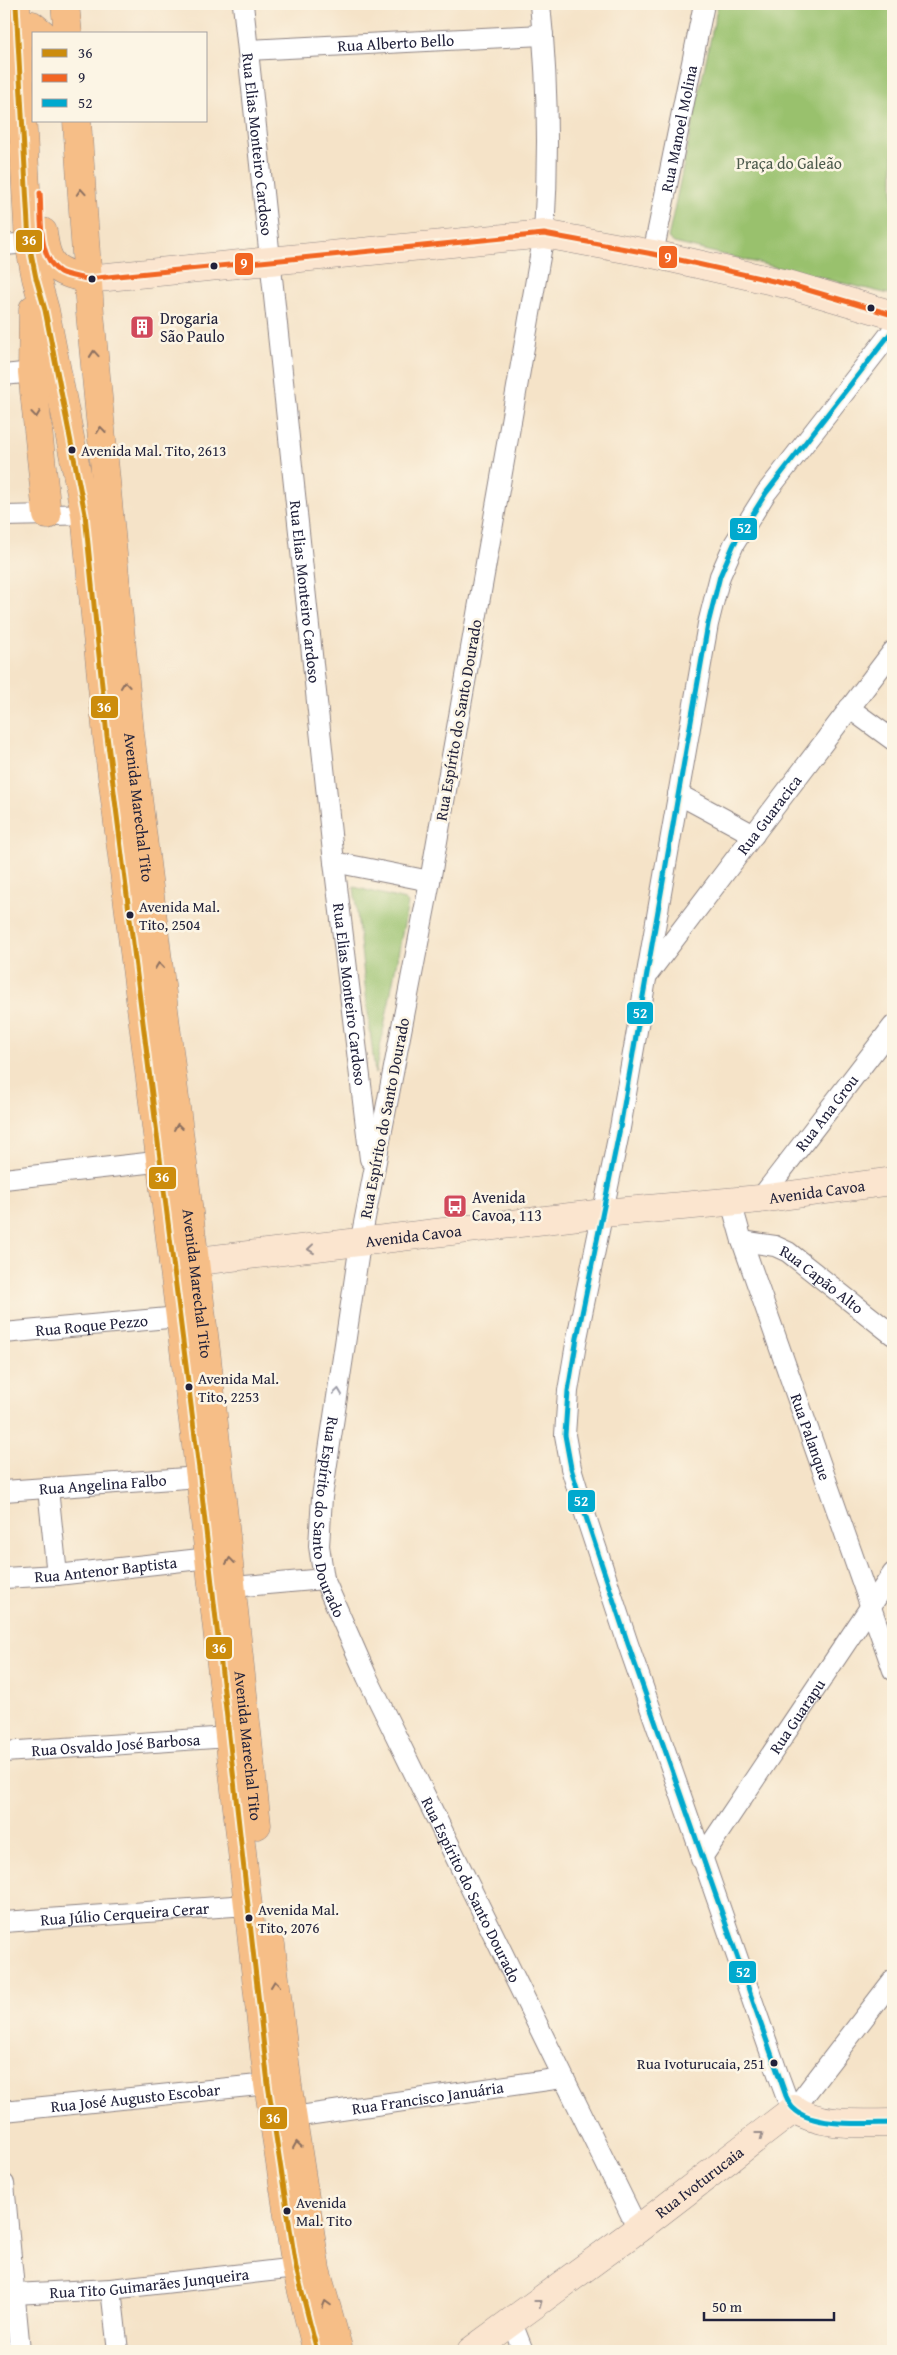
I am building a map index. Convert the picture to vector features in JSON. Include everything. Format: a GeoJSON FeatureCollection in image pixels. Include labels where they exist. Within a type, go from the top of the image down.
{"type":"FeatureCollection","features":[{"type":"Feature","properties":{"kind":"main road"},"geometry":{"type":"LineString","coordinates":[[65,4],[68,32]]}},
{"type":"Feature","properties":{"kind":"main road"},"geometry":{"type":"LineString","coordinates":[[16,13],[41,32]]}},
{"type":"Feature","properties":{"kind":"main road"},"geometry":{"type":"LineString","coordinates":[[16,13],[13,54],[26,81],[23,121],[45,251],[52,266],[62,273],[87,279]]}},
{"type":"Feature","properties":{"kind":"main road","name":"Avenida Marechal Tito"},"geometry":{"type":"LineString","coordinates":[[23,121],[16,244],[36,278],[97,514]]}},
{"type":"Feature","properties":{"kind":"main road","name":"Avenida Marechal Tito"},"geometry":{"type":"LineString","coordinates":[[76,122],[87,279],[108,746],[233,1587],[265,1898],[293,2117],[316,2270],[339,2351]]}},
{"type":"Feature","properties":{"kind":"main road"},"geometry":{"type":"LineString","coordinates":[[36,278],[32,372],[47,515]]}},
{"type":"Feature","properties":{"kind":"main road","name":"Avenida Marechal Tito"},"geometry":{"type":"LineString","coordinates":[[184,1263],[179,1317],[200,1478],[268,2084],[296,2268],[317,2351]]}},
{"type":"Feature","properties":{"kind":"street","name":"Rua Elias Monteiro Cardoso"},"geometry":{"type":"LineString","coordinates":[[243,4],[334,862],[372,1178]]}},
{"type":"Feature","properties":{"kind":"street","name":"Rua Espírito do Santo Dourado"},"geometry":{"type":"LineString","coordinates":[[540,4],[548,92],[548,170],[544,234],[430,881],[360,1244],[322,1497],[319,1546],[324,1579],[367,1678],[562,2078],[638,2229]]}},
{"type":"Feature","properties":{"kind":"street","name":"Rua Manoel Molina"},"geometry":{"type":"LineString","coordinates":[[653,254],[704,4]]}},
{"type":"Feature","properties":{"kind":"street","name":"Rua Alberto Bello"},"geometry":{"type":"LineString","coordinates":[[248,50],[543,35]]}},
{"type":"Feature","properties":{"kind":"street"},"geometry":{"type":"LineString","coordinates":[[87,279],[544,234],[653,254],[791,285],[893,315]]}},
{"type":"Feature","properties":{"kind":"street"},"geometry":{"type":"LineString","coordinates":[[893,330],[766,493],[734,544],[720,576],[708,624],[604,1213],[577,1338],[568,1391],[565,1436],[571,1468],[586,1517],[701,1858],[786,2096],[794,2109],[804,2116],[821,2120],[893,2123]]}},
{"type":"Feature","properties":{"kind":"street"},"geometry":{"type":"LineString","coordinates":[[4,375],[32,372]]}},
{"type":"Feature","properties":{"kind":"street"},"geometry":{"type":"LineString","coordinates":[[4,516],[97,514]]}},
{"type":"Feature","properties":{"kind":"street","name":"Rua Guaracica"},"geometry":{"type":"LineString","coordinates":[[645,978],[893,651]]}},
{"type":"Feature","properties":{"kind":"street"},"geometry":{"type":"LineString","coordinates":[[849,708],[893,740]]}},
{"type":"Feature","properties":{"kind":"street"},"geometry":{"type":"LineString","coordinates":[[678,794],[754,836]]}},
{"type":"Feature","properties":{"kind":"street"},"geometry":{"type":"LineString","coordinates":[[334,862],[430,881]]}},
{"type":"Feature","properties":{"kind":"street","name":"Rua Ana Grou"},"geometry":{"type":"LineString","coordinates":[[760,1199],[893,1026]]}},
{"type":"Feature","properties":{"kind":"street"},"geometry":{"type":"LineString","coordinates":[[4,1179],[171,1161]]}},
{"type":"Feature","properties":{"kind":"street","name":"Avenida Cavoa"},"geometry":{"type":"LineString","coordinates":[[184,1263],[360,1244],[604,1213],[760,1199],[893,1181]]}},
{"type":"Feature","properties":{"kind":"street","name":"Rua Palanque"},"geometry":{"type":"LineString","coordinates":[[731,1202],[742,1241],[893,1670]]}},
{"type":"Feature","properties":{"kind":"street","name":"Rua Capão Alto"},"geometry":{"type":"LineString","coordinates":[[742,1241],[775,1246],[788,1252],[893,1335]]}},
{"type":"Feature","properties":{"kind":"street","name":"Rua Roque Pezzo"},"geometry":{"type":"LineString","coordinates":[[4,1334],[179,1317]]}},
{"type":"Feature","properties":{"kind":"street","name":"Rua Angelina Falbo"},"geometry":{"type":"LineString","coordinates":[[4,1491],[200,1478]]}},
{"type":"Feature","properties":{"kind":"street"},"geometry":{"type":"LineString","coordinates":[[48,1489],[57,1575]]}},
{"type":"Feature","properties":{"kind":"street","name":"Rua Antenor Baptista"},"geometry":{"type":"LineString","coordinates":[[4,1578],[57,1575],[209,1558]]}},
{"type":"Feature","properties":{"kind":"street","name":"Rua Guarapu"},"geometry":{"type":"LineString","coordinates":[[701,1858],[893,1573]]}},
{"type":"Feature","properties":{"kind":"street"},"geometry":{"type":"LineString","coordinates":[[233,1587],[324,1579]]}},
{"type":"Feature","properties":{"kind":"street","name":"Rua Osvaldo José Barbosa"},"geometry":{"type":"LineString","coordinates":[[4,1752],[229,1737]]}},
{"type":"Feature","properties":{"kind":"street","name":"Rua Júlio Cerqueira Cerar"},"geometry":{"type":"LineString","coordinates":[[4,1922],[247,1904]]}},
{"type":"Feature","properties":{"kind":"street","name":"Rua Ivoturucaia"},"geometry":{"type":"LineString","coordinates":[[471,2351],[512,2323],[638,2229],[794,2109],[893,1980]]}},
{"type":"Feature","properties":{"kind":"street","name":"Rua Francisco Januária"},"geometry":{"type":"LineString","coordinates":[[293,2117],[562,2078]]}},
{"type":"Feature","properties":{"kind":"street","name":"Rua José Augusto Escobar"},"geometry":{"type":"LineString","coordinates":[[4,2110],[268,2084]]}},
{"type":"Feature","properties":{"kind":"street"},"geometry":{"type":"LineString","coordinates":[[4,2184],[9,2295],[20,2351]]}},
{"type":"Feature","properties":{"kind":"street","name":"Rua Tito Guimarães Junqueira"},"geometry":{"type":"LineString","coordinates":[[9,2295],[111,2289],[296,2268]]}},
{"type":"Feature","properties":{"kind":"street"},"geometry":{"type":"LineString","coordinates":[[111,2289],[118,2351]]}},
{"type":"Feature","properties":{"kind":"street"},"geometry":{"type":"LineString","coordinates":[[512,2323],[523,2351]]}},
{"type":"Feature","properties":{"kind":"green space","name":"Praça do Galeão"},"geometry":{"type":"Polygon","coordinates":[[[718,4],[893,4],[893,295],[674,243],[668,238],[718,4]]]}},
{"type":"Feature","properties":{"kind":"green space"},"geometry":{"type":"Polygon","coordinates":[[[354,887],[405,900],[408,903],[375,1074],[354,887]]]}},
{"type":"Feature","properties":{"kind":"transit line","name":"36"},"geometry":{"type":"LineString","coordinates":[[16,4],[29,243],[45,310],[85,514],[107,736],[200,1477],[268,2084],[296,2268],[317,2351]]}},
{"type":"Feature","properties":{"kind":"transit line","name":"9"},"geometry":{"type":"LineString","coordinates":[[40,193],[42,236],[47,257],[60,272],[87,279],[544,234],[653,254],[791,285],[893,315]]}},
{"type":"Feature","properties":{"kind":"transit line","name":"52"},"geometry":{"type":"LineString","coordinates":[[893,330],[766,493],[734,544],[720,576],[708,624],[620,1128],[577,1338],[568,1391],[565,1435],[571,1468],[628,1644],[788,2101],[794,2109],[803,2115],[827,2122],[856,2124],[893,2123]]}},
{"type":"Feature","properties":{"kind":"place","name":"Drogaria São Paulo"},"geometry":{"type":"Point","coordinates":[142,327]}},
{"type":"Feature","properties":{"kind":"place","name":"Avenida Mal. Tito, 2613"},"geometry":{"type":"Point","coordinates":[72,450]}},
{"type":"Feature","properties":{"kind":"place","name":"Avenida Mal. Tito, 2504"},"geometry":{"type":"Point","coordinates":[130,915]}},
{"type":"Feature","properties":{"kind":"place","name":"Avenida Cavoa, 113"},"geometry":{"type":"Point","coordinates":[455,1206]}},
{"type":"Feature","properties":{"kind":"place","name":"Avenida Mal. Tito, 2253"},"geometry":{"type":"Point","coordinates":[189,1387]}},
{"type":"Feature","properties":{"kind":"place","name":"Avenida Mal. Tito, 2076"},"geometry":{"type":"Point","coordinates":[249,1918]}},
{"type":"Feature","properties":{"kind":"place","name":"Rua Ivoturucaia, 251"},"geometry":{"type":"Point","coordinates":[774,2063]}},
{"type":"Feature","properties":{"kind":"place","name":"Avenida Mal. Tito"},"geometry":{"type":"Point","coordinates":[287,2211]}}]}
